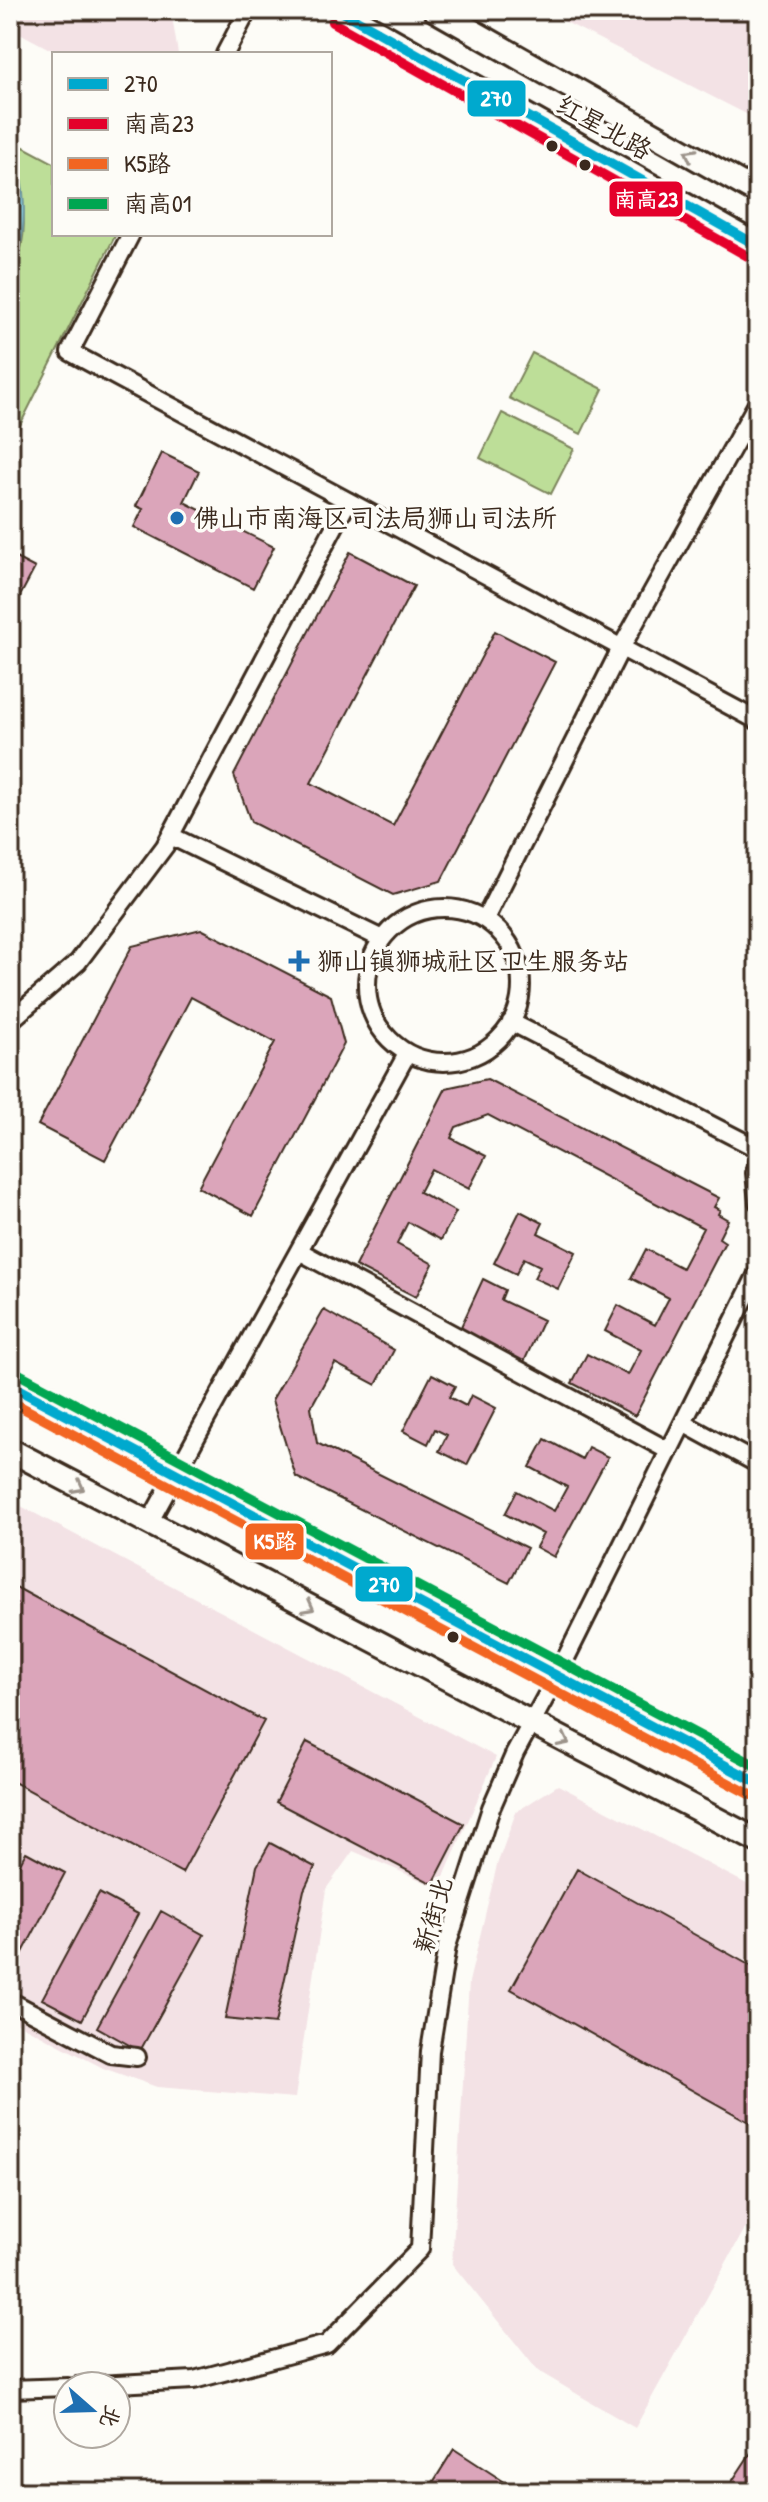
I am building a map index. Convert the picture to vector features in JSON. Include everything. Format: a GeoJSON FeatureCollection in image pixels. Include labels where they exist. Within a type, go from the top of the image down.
{"type":"FeatureCollection","features":[{"type":"Feature","properties":{"kind":"street"},"geometry":{"type":"LineString","coordinates":[[226,52],[248,10]]}},
{"type":"Feature","properties":{"kind":"street","name":"红星北路"},"geometry":{"type":"LineString","coordinates":[[339,10],[758,246]]}},
{"type":"Feature","properties":{"kind":"street","name":"红星北路"},"geometry":{"type":"LineString","coordinates":[[435,10],[758,193]]}},
{"type":"Feature","properties":{"kind":"street"},"geometry":{"type":"LineString","coordinates":[[130,236],[70,352],[758,721]]}},
{"type":"Feature","properties":{"kind":"street"},"geometry":{"type":"LineString","coordinates":[[485,919],[621,648],[758,402]]}},
{"type":"Feature","properties":{"kind":"street"},"geometry":{"type":"LineString","coordinates":[[10,1021],[78,962],[171,836],[348,501]]}},
{"type":"Feature","properties":{"kind":"street"},"geometry":{"type":"LineString","coordinates":[[171,836],[382,939]]}},
{"type":"Feature","properties":{"kind":"street"},"geometry":{"type":"LineString","coordinates":[[433,908],[460,908],[485,919],[505,937],[518,961],[521,988],[511,1022],[484,1051],[459,1061],[432,1062],[407,1054],[386,1037],[367,1000],[367,973],[382,939],[393,926],[416,912],[433,908]]}},
{"type":"Feature","properties":{"kind":"street"},"geometry":{"type":"LineString","coordinates":[[511,1022],[758,1149]]}},
{"type":"Feature","properties":{"kind":"street"},"geometry":{"type":"LineString","coordinates":[[149,1523],[407,1054]]}},
{"type":"Feature","properties":{"kind":"street"},"geometry":{"type":"LineString","coordinates":[[758,1162],[755,1173],[758,1202]]}},
{"type":"Feature","properties":{"kind":"street"},"geometry":{"type":"LineString","coordinates":[[299,1251],[669,1451]]}},
{"type":"Feature","properties":{"kind":"street","name":"新街北"},"geometry":{"type":"LineString","coordinates":[[132,2383],[194,2380],[327,2344],[420,2249],[430,2051],[447,1946],[491,1808],[758,1272]]}},
{"type":"Feature","properties":{"kind":"street"},"geometry":{"type":"LineString","coordinates":[[10,1385],[758,1783]]}},
{"type":"Feature","properties":{"kind":"street"},"geometry":{"type":"LineString","coordinates":[[683,1423],[758,1464]]}},
{"type":"Feature","properties":{"kind":"street"},"geometry":{"type":"LineString","coordinates":[[10,1452],[758,1841]]}},
{"type":"Feature","properties":{"kind":"street"},"geometry":{"type":"LineString","coordinates":[[10,2001],[111,2054],[137,2057]]}},
{"type":"Feature","properties":{"kind":"street"},"geometry":{"type":"LineString","coordinates":[[10,2389],[52,2388]]}},
{"type":"Feature","properties":{"kind":"shaded area"},"geometry":{"type":"Polygon","coordinates":[[[10,10],[162,10],[172,16],[178,52],[55,52],[10,28],[10,10]]]}},
{"type":"Feature","properties":{"kind":"shaded area"},"geometry":{"type":"Polygon","coordinates":[[[542,10],[758,10],[758,120],[550,14],[542,10]]]}},
{"type":"Feature","properties":{"kind":"shaded area"},"geometry":{"type":"Polygon","coordinates":[[[17,1504],[496,1757],[439,1888],[353,1851],[326,1889],[295,2098],[157,2087],[103,2068],[10,2019],[10,1517],[17,1504]]]}},
{"type":"Feature","properties":{"kind":"shaded area"},"geometry":{"type":"Polygon","coordinates":[[[558,1785],[758,1890],[758,2205],[635,2428],[538,2371],[452,2264],[469,1982],[497,1865],[516,1812],[558,1785]]]}},
{"type":"Feature","properties":{"kind":"green space"},"geometry":{"type":"Polygon","coordinates":[[[20,145],[52,162],[52,236],[115,236],[10,445],[10,275],[22,246],[24,231],[22,200],[13,154],[20,145]]]}},
{"type":"Feature","properties":{"kind":"green space"},"geometry":{"type":"Polygon","coordinates":[[[532,353],[603,389],[581,434],[509,398],[532,353]]]}},
{"type":"Feature","properties":{"kind":"green space"},"geometry":{"type":"Polygon","coordinates":[[[502,413],[574,449],[551,494],[480,458],[502,413]]]}},
{"type":"Feature","properties":{"kind":"water"},"geometry":{"type":"Polygon","coordinates":[[[10,153],[21,178],[24,213],[20,248],[10,275],[10,153]]]}},
{"type":"Feature","properties":{"kind":"building","name":"佛山市南海区司法局狮山司法所"},"geometry":{"type":"Polygon","coordinates":[[[162,453],[199,471],[184,502],[274,547],[253,588],[134,527],[143,509],[136,506],[162,453]]]}},
{"type":"Feature","properties":{"kind":"building"},"geometry":{"type":"Polygon","coordinates":[[[350,552],[414,586],[311,783],[393,826],[495,631],[555,662],[441,881],[393,895],[251,822],[234,775],[350,552]]]}},
{"type":"Feature","properties":{"kind":"building"},"geometry":{"type":"Polygon","coordinates":[[[10,555],[35,568],[10,615],[10,555]]]}},
{"type":"Feature","properties":{"kind":"building"},"geometry":{"type":"Polygon","coordinates":[[[201,929],[331,996],[344,1044],[253,1216],[198,1187],[275,1042],[191,997],[105,1160],[38,1125],[132,946],[201,929]]]}},
{"type":"Feature","properties":{"kind":"building"},"geometry":{"type":"Polygon","coordinates":[[[487,1079],[719,1198],[714,1207],[720,1210],[718,1214],[728,1220],[719,1238],[725,1242],[635,1416],[572,1383],[587,1354],[628,1375],[641,1350],[605,1331],[618,1305],[655,1325],[669,1298],[631,1278],[646,1249],[682,1268],[703,1228],[488,1115],[456,1127],[451,1138],[486,1156],[469,1189],[431,1169],[419,1192],[456,1212],[441,1240],[408,1222],[397,1244],[433,1264],[416,1297],[355,1266],[446,1088],[487,1079]]]}},
{"type":"Feature","properties":{"kind":"building"},"geometry":{"type":"Polygon","coordinates":[[[520,1211],[543,1223],[538,1233],[576,1252],[558,1289],[534,1278],[540,1266],[524,1258],[516,1274],[494,1263],[520,1211]]]}},
{"type":"Feature","properties":{"kind":"building"},"geometry":{"type":"Polygon","coordinates":[[[483,1279],[505,1290],[501,1300],[543,1320],[524,1362],[459,1331],[483,1279]]]}},
{"type":"Feature","properties":{"kind":"building"},"geometry":{"type":"Polygon","coordinates":[[[324,1310],[394,1350],[376,1385],[335,1363],[311,1407],[317,1443],[527,1548],[509,1583],[296,1477],[272,1400],[324,1310]]]}},
{"type":"Feature","properties":{"kind":"building"},"geometry":{"type":"Polygon","coordinates":[[[432,1374],[455,1386],[449,1397],[466,1406],[471,1395],[496,1408],[467,1465],[439,1451],[447,1435],[435,1429],[428,1444],[403,1431],[432,1374]]]}},
{"type":"Feature","properties":{"kind":"building"},"geometry":{"type":"Polygon","coordinates":[[[545,1439],[582,1459],[588,1447],[608,1457],[554,1557],[536,1547],[543,1534],[505,1514],[517,1491],[554,1511],[567,1487],[530,1467],[545,1439]]]}},
{"type":"Feature","properties":{"kind":"building"},"geometry":{"type":"Polygon","coordinates":[[[10,1584],[264,1721],[182,1873],[10,1780],[10,1584]]]}},
{"type":"Feature","properties":{"kind":"building"},"geometry":{"type":"Polygon","coordinates":[[[307,1742],[464,1824],[433,1884],[276,1802],[307,1742]]]}},
{"type":"Feature","properties":{"kind":"building"},"geometry":{"type":"Polygon","coordinates":[[[270,1843],[315,1867],[304,1890],[275,2024],[225,2019],[257,1866],[270,1843]]]}},
{"type":"Feature","properties":{"kind":"building"},"geometry":{"type":"Polygon","coordinates":[[[26,1852],[65,1873],[10,1977],[10,1882],[26,1852]]]}},
{"type":"Feature","properties":{"kind":"building"},"geometry":{"type":"Polygon","coordinates":[[[577,1869],[758,1970],[758,2127],[511,1989],[577,1869]]]}},
{"type":"Feature","properties":{"kind":"building"},"geometry":{"type":"Polygon","coordinates":[[[99,1893],[138,1914],[82,2020],[42,1999],[99,1893]]]}},
{"type":"Feature","properties":{"kind":"building"},"geometry":{"type":"Polygon","coordinates":[[[161,1911],[204,1935],[140,2051],[97,2027],[161,1911]]]}},
{"type":"Feature","properties":{"kind":"building"},"geometry":{"type":"Polygon","coordinates":[[[758,2442],[758,2492],[725,2492],[758,2442]]]}},
{"type":"Feature","properties":{"kind":"building"},"geometry":{"type":"Polygon","coordinates":[[[454,2449],[520,2492],[427,2492],[454,2449]]]}},
{"type":"Feature","properties":{"kind":"transit line","name":"270"},"geometry":{"type":"LineString","coordinates":[[339,10],[758,246]]}},
{"type":"Feature","properties":{"kind":"transit line","name":"南高23"},"geometry":{"type":"LineString","coordinates":[[332,22],[751,258]]}},
{"type":"Feature","properties":{"kind":"transit line","name":"南高01"},"geometry":{"type":"LineString","coordinates":[[17,1373],[758,1767]]}},
{"type":"Feature","properties":{"kind":"transit line","name":"270"},"geometry":{"type":"LineString","coordinates":[[10,1385],[758,1783]]}},
{"type":"Feature","properties":{"kind":"transit line","name":"K5路"},"geometry":{"type":"LineString","coordinates":[[10,1401],[751,1795]]}},
{"type":"Feature","properties":{"kind":"place","name":"佛山市南海区司法局狮山司法所"},"geometry":{"type":"Point","coordinates":[177,518]}},
{"type":"Feature","properties":{"kind":"place","name":"狮山镇狮城社区卫生服务站"},"geometry":{"type":"Point","coordinates":[299,961]}}]}
